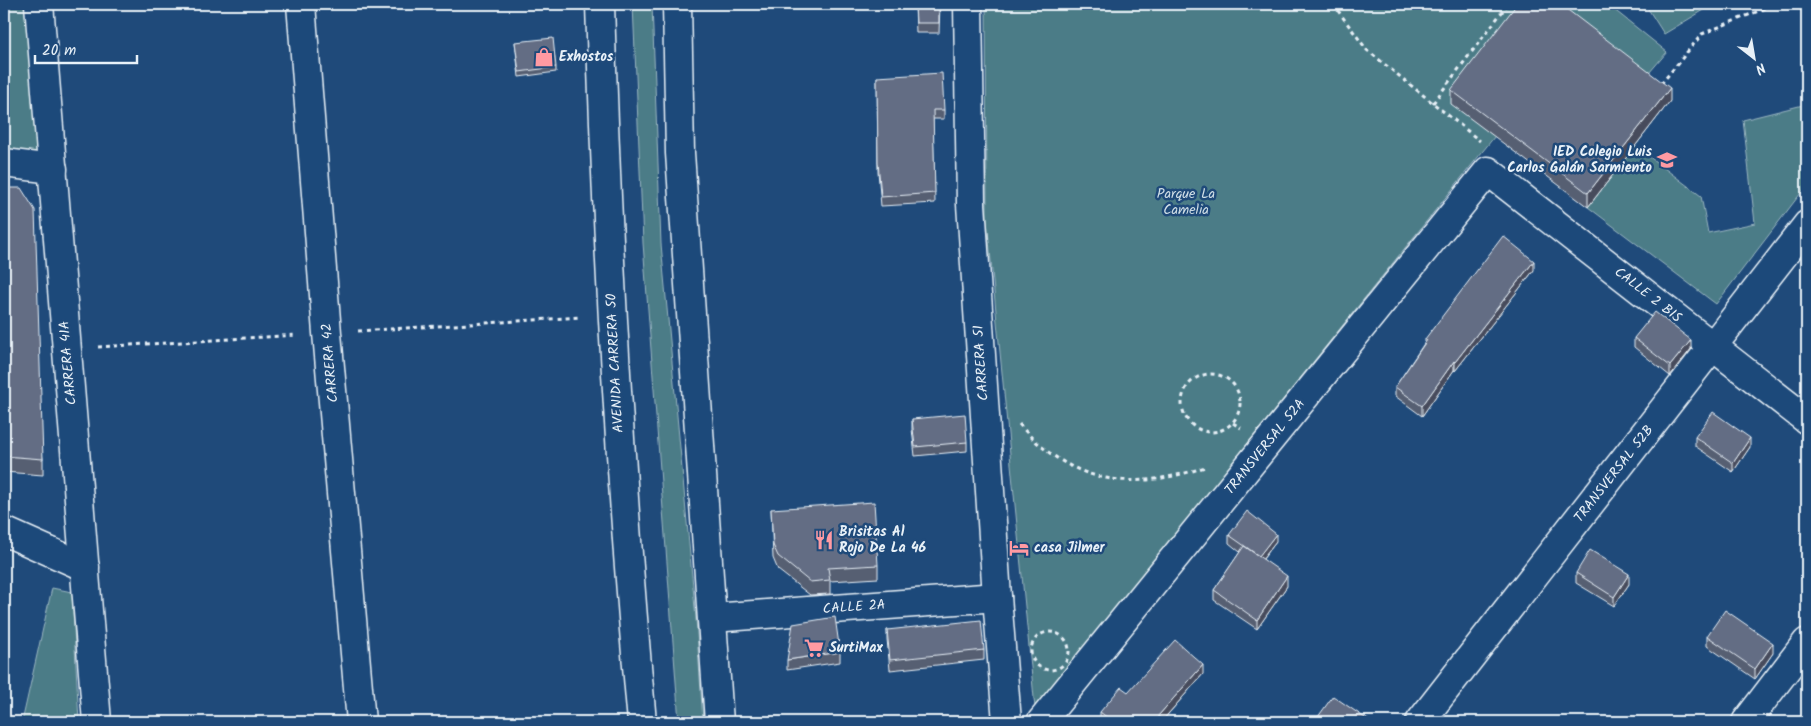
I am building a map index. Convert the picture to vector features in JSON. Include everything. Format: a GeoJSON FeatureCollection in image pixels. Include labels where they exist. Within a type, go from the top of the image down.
{"type":"FeatureCollection","features":[{"type":"Feature","properties":{"kind":"street","name":"CARRERA 41A"},"geometry":{"type":"LineString","coordinates":[[39,4],[97,722]]}},
{"type":"Feature","properties":{"kind":"street","name":"CARRERA 42"},"geometry":{"type":"LineString","coordinates":[[301,4],[361,722]]}},
{"type":"Feature","properties":{"kind":"street","name":"AVENIDA CARRERA 50"},"geometry":{"type":"LineString","coordinates":[[600,4],[612,315],[629,585],[642,722]]}},
{"type":"Feature","properties":{"kind":"street"},"geometry":{"type":"LineString","coordinates":[[677,4],[680,153],[719,722]]}},
{"type":"Feature","properties":{"kind":"street","name":"CARRERA 51"},"geometry":{"type":"LineString","coordinates":[[968,4],[971,204],[1007,722]]}},
{"type":"Feature","properties":{"kind":"street"},"geometry":{"type":"LineString","coordinates":[[4,163],[53,169]]}},
{"type":"Feature","properties":{"kind":"street","name":"CALLE 2 BIS"},"geometry":{"type":"LineString","coordinates":[[1488,171],[1807,420]]}},
{"type":"Feature","properties":{"kind":"street","name":"TRANSVERSAL 52A"},"geometry":{"type":"LineString","coordinates":[[1041,722],[1488,171]]}},
{"type":"Feature","properties":{"kind":"street","name":"TRANSVERSAL 52B"},"geometry":{"type":"LineString","coordinates":[[1420,722],[1807,225]]}},
{"type":"Feature","properties":{"kind":"street"},"geometry":{"type":"LineString","coordinates":[[4,531],[84,566]]}},
{"type":"Feature","properties":{"kind":"street","name":"CALLE 2A"},"geometry":{"type":"LineString","coordinates":[[712,618],[997,597]]}},
{"type":"Feature","properties":{"kind":"street"},"geometry":{"type":"LineString","coordinates":[[1746,722],[1807,642]]}},
{"type":"Feature","properties":{"kind":"path"},"geometry":{"type":"LineString","coordinates":[[1333,4],[1367,50],[1483,143]]}},
{"type":"Feature","properties":{"kind":"path"},"geometry":{"type":"LineString","coordinates":[[1433,103],[1508,4]]}},
{"type":"Feature","properties":{"kind":"path"},"geometry":{"type":"LineString","coordinates":[[1656,90],[1702,34],[1776,4]]}},
{"type":"Feature","properties":{"kind":"path"},"geometry":{"type":"LineString","coordinates":[[1208,374],[1218,374],[1228,378],[1240,394],[1239,414],[1233,423],[1218,432],[1208,433],[1191,425],[1182,409],[1182,400],[1190,383],[1198,377],[1208,374]]}},
{"type":"Feature","properties":{"kind":"path"},"geometry":{"type":"LineString","coordinates":[[1014,418],[1046,451],[1080,471],[1098,477],[1117,481],[1156,480],[1174,477],[1210,466]]}},
{"type":"Feature","properties":{"kind":"path"},"geometry":{"type":"LineString","coordinates":[[1054,632],[1065,638],[1069,655],[1063,666],[1045,669],[1034,662],[1031,649],[1032,643],[1042,634],[1054,632]]}},
{"type":"Feature","properties":{"kind":"green space"},"geometry":{"type":"Polygon","coordinates":[[[4,4],[29,4],[42,154],[4,154],[4,4]]]}},
{"type":"Feature","properties":{"kind":"green space"},"geometry":{"type":"Polygon","coordinates":[[[633,4],[652,4],[661,244],[696,619],[703,722],[679,722],[643,243],[633,4]]]}},
{"type":"Feature","properties":{"kind":"green space","name":"Parque La Camelia"},"geometry":{"type":"Polygon","coordinates":[[[986,4],[1527,4],[1495,136],[1035,708],[987,220],[986,4]]]}},
{"type":"Feature","properties":{"kind":"green space"},"geometry":{"type":"Polygon","coordinates":[[[1543,4],[1607,4],[1667,52],[1643,80],[1543,4]]]}},
{"type":"Feature","properties":{"kind":"green space"},"geometry":{"type":"Polygon","coordinates":[[[1645,4],[1714,4],[1664,34],[1645,4]]]}},
{"type":"Feature","properties":{"kind":"green space"},"geometry":{"type":"Polygon","coordinates":[[[1807,104],[1807,185],[1716,304],[1588,207],[1635,146],[1701,196],[1708,233],[1755,223],[1743,120],[1807,104]]]}},
{"type":"Feature","properties":{"kind":"green space"},"geometry":{"type":"Polygon","coordinates":[[[52,588],[72,592],[79,722],[22,722],[52,588]]]}},
{"type":"Feature","properties":{"kind":"building"},"geometry":{"type":"Polygon","coordinates":[[[915,4],[939,4],[939,23],[916,23],[915,4]]]}},
{"type":"Feature","properties":{"kind":"building"},"geometry":{"type":"Polygon","coordinates":[[[1517,4],[1560,4],[1670,88],[1588,193],[1451,90],[1517,4]]]}},
{"type":"Feature","properties":{"kind":"building"},"geometry":{"type":"Polygon","coordinates":[[[553,38],[556,67],[519,72],[515,42],[553,38]]]}},
{"type":"Feature","properties":{"kind":"building"},"geometry":{"type":"Polygon","coordinates":[[[942,73],[944,110],[933,110],[935,193],[881,197],[878,162],[877,77],[942,73]]]}},
{"type":"Feature","properties":{"kind":"building"},"geometry":{"type":"Polygon","coordinates":[[[4,188],[21,188],[35,210],[43,459],[4,456],[4,188]]]}},
{"type":"Feature","properties":{"kind":"building"},"geometry":{"type":"Polygon","coordinates":[[[1503,236],[1534,261],[1454,361],[1422,406],[1395,387],[1427,340],[1425,339],[1503,236]]]}},
{"type":"Feature","properties":{"kind":"building"},"geometry":{"type":"Polygon","coordinates":[[[1655,312],[1691,340],[1670,366],[1634,338],[1655,312]]]}},
{"type":"Feature","properties":{"kind":"building"},"geometry":{"type":"Polygon","coordinates":[[[1713,412],[1750,438],[1733,463],[1695,437],[1713,412]]]}},
{"type":"Feature","properties":{"kind":"building"},"geometry":{"type":"Polygon","coordinates":[[[965,414],[967,442],[915,447],[912,419],[965,414]]]}},
{"type":"Feature","properties":{"kind":"building","name":"Brisitas Al Rojo De La 46"},"geometry":{"type":"Polygon","coordinates":[[[874,502],[878,565],[828,568],[830,580],[810,582],[778,556],[773,545],[771,509],[874,502]]]}},
{"type":"Feature","properties":{"kind":"building"},"geometry":{"type":"Polygon","coordinates":[[[1247,511],[1276,534],[1259,556],[1229,535],[1247,511]]]}},
{"type":"Feature","properties":{"kind":"building"},"geometry":{"type":"Polygon","coordinates":[[[1244,546],[1287,576],[1257,620],[1214,590],[1244,546]]]}},
{"type":"Feature","properties":{"kind":"building"},"geometry":{"type":"Polygon","coordinates":[[[1590,550],[1629,574],[1614,597],[1576,573],[1590,550]]]}},
{"type":"Feature","properties":{"kind":"building"},"geometry":{"type":"Polygon","coordinates":[[[1725,610],[1773,643],[1755,669],[1707,636],[1725,610]]]}},
{"type":"Feature","properties":{"kind":"building","name":"SurtiMax"},"geometry":{"type":"Polygon","coordinates":[[[835,617],[840,652],[787,660],[793,624],[835,617]]]}},
{"type":"Feature","properties":{"kind":"building"},"geometry":{"type":"Polygon","coordinates":[[[981,620],[984,650],[890,660],[887,630],[981,620]]]}},
{"type":"Feature","properties":{"kind":"building"},"geometry":{"type":"Polygon","coordinates":[[[1175,640],[1203,665],[1158,716],[1166,722],[1113,722],[1100,712],[1121,687],[1128,692],[1175,640]]]}},
{"type":"Feature","properties":{"kind":"building"},"geometry":{"type":"Polygon","coordinates":[[[1333,696],[1371,722],[1316,722],[1333,696]]]}},
{"type":"Feature","properties":{"kind":"place","name":"Exhostos"},"geometry":{"type":"Point","coordinates":[544,57]}},
{"type":"Feature","properties":{"kind":"place","name":"IED Colegio Luis Carlos Galán Sarmiento"},"geometry":{"type":"Point","coordinates":[1667,160]}},
{"type":"Feature","properties":{"kind":"place","name":"Brisitas Al Rojo De La 46"},"geometry":{"type":"Point","coordinates":[824,540]}},
{"type":"Feature","properties":{"kind":"place","name":"casa Jilmer"},"geometry":{"type":"Point","coordinates":[1019,548]}},
{"type":"Feature","properties":{"kind":"place","name":"SurtiMax"},"geometry":{"type":"Point","coordinates":[814,648]}}]}
